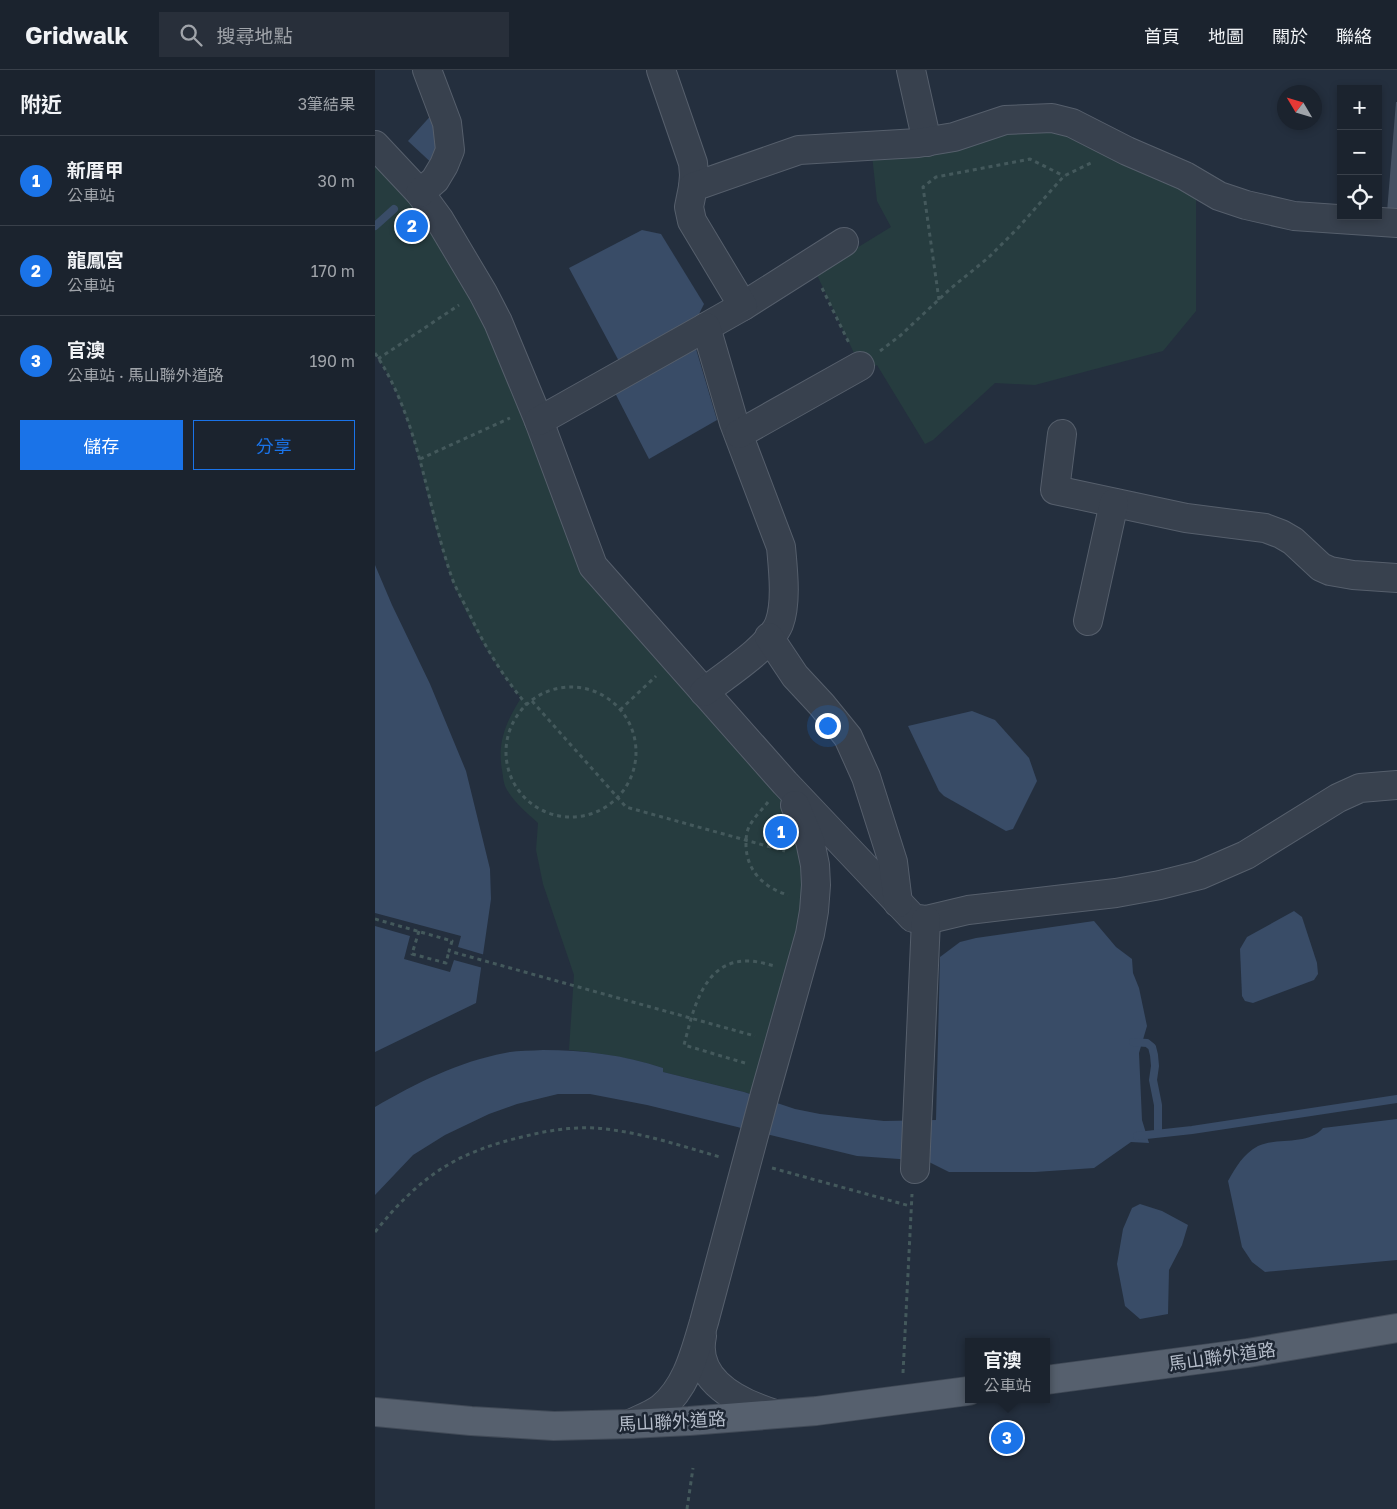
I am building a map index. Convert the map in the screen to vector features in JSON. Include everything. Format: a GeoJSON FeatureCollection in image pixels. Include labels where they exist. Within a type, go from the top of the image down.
{"type":"FeatureCollection","features":[{"type":"Feature","properties":{"kind":"main road","name":"馬山聯外道路"},"geometry":{"type":"LineString","coordinates":[[1050,1379],[1248,1352],[1397,1328]]}},
{"type":"Feature","properties":{"kind":"main road","name":"馬山聯外道路"},"geometry":{"type":"LineString","coordinates":[[375,1412],[554,1426],[630,1424],[816,1411],[965,1391]]}},
{"type":"Feature","properties":{"kind":"street"},"geometry":{"type":"LineString","coordinates":[[420,193],[435,180],[450,150],[447,124],[427,70]]}},
{"type":"Feature","properties":{"kind":"street"},"geometry":{"type":"LineString","coordinates":[[661,70],[693,163],[695,175],[689,207],[695,228],[743,306]]}},
{"type":"Feature","properties":{"kind":"street"},"geometry":{"type":"LineString","coordinates":[[911,70],[927,142]]}},
{"type":"Feature","properties":{"kind":"street"},"geometry":{"type":"LineString","coordinates":[[693,187],[799,150],[927,142],[954,137],[1005,120],[1051,118],[1072,123],[1127,151],[1185,176],[1219,196],[1246,205],[1294,216],[1397,223]]}},
{"type":"Feature","properties":{"kind":"street"},"geometry":{"type":"LineString","coordinates":[[375,145],[420,193],[439,219],[483,293],[512,353],[527,418],[593,566],[703,692],[779,791],[810,841],[815,865],[816,885],[810,934],[765,1094],[741,1152],[701,1340],[701,1355],[706,1370],[717,1384],[736,1399],[775,1414]]}},
{"type":"Feature","properties":{"kind":"street"},"geometry":{"type":"LineString","coordinates":[[527,418],[706,328],[845,242]]}},
{"type":"Feature","properties":{"kind":"street"},"geometry":{"type":"LineString","coordinates":[[703,692],[761,647],[778,626],[782,612],[783,567],[781,547],[739,434],[706,328]]}},
{"type":"Feature","properties":{"kind":"street"},"geometry":{"type":"LineString","coordinates":[[739,434],[860,366]]}},
{"type":"Feature","properties":{"kind":"street"},"geometry":{"type":"LineString","coordinates":[[1062,434],[1055,490],[1186,518],[1265,528],[1293,541],[1321,567],[1330,571],[1353,575],[1397,578]]}},
{"type":"Feature","properties":{"kind":"street"},"geometry":{"type":"LineString","coordinates":[[1088,621],[1113,503]]}},
{"type":"Feature","properties":{"kind":"street"},"geometry":{"type":"LineString","coordinates":[[769,637],[795,676],[848,737],[866,777],[893,862],[898,903]]}},
{"type":"Feature","properties":{"kind":"street"},"geometry":{"type":"LineString","coordinates":[[779,791],[913,918],[926,920],[968,910],[1160,886],[1200,875],[1246,855],[1338,798],[1360,788],[1397,785]]}},
{"type":"Feature","properties":{"kind":"street"},"geometry":{"type":"LineString","coordinates":[[915,1169],[926,920]]}},
{"type":"Feature","properties":{"kind":"street"},"geometry":{"type":"LineString","coordinates":[[705,1322],[686,1375],[681,1396],[683,1405],[690,1412],[699,1416],[717,1419]]}},
{"type":"Feature","properties":{"kind":"street"},"geometry":{"type":"LineString","coordinates":[[630,1424],[661,1408],[675,1393],[686,1375]]}},
{"type":"Feature","properties":{"kind":"path"},"geometry":{"type":"LineString","coordinates":[[820,282],[860,366],[901,335],[950,289],[988,258],[1064,176],[1106,156],[1127,151]]}},
{"type":"Feature","properties":{"kind":"path"},"geometry":{"type":"LineString","coordinates":[[939,301],[923,187],[937,177],[1030,159],[1064,176]]}},
{"type":"Feature","properties":{"kind":"path"},"geometry":{"type":"LineString","coordinates":[[379,359],[464,301]]}},
{"type":"Feature","properties":{"kind":"path"},"geometry":{"type":"LineString","coordinates":[[375,353],[403,408],[420,459],[436,526],[453,580],[495,662],[527,705]]}},
{"type":"Feature","properties":{"kind":"path"},"geometry":{"type":"LineString","coordinates":[[420,459],[527,418]]}},
{"type":"Feature","properties":{"kind":"path"},"geometry":{"type":"LineString","coordinates":[[620,710],[661,672]]}},
{"type":"Feature","properties":{"kind":"path"},"geometry":{"type":"LineString","coordinates":[[580,687],[600,694],[620,710],[630,724],[636,745],[635,766],[627,786],[612,802],[594,813],[573,818],[552,815],[532,805],[517,790],[508,771],[506,749],[510,728],[521,710],[532,701],[538,696],[558,688],[580,687]]}},
{"type":"Feature","properties":{"kind":"path"},"geometry":{"type":"LineString","coordinates":[[532,701],[626,807],[787,852]]}},
{"type":"Feature","properties":{"kind":"path"},"geometry":{"type":"LineString","coordinates":[[779,791],[749,826],[746,840],[749,862],[755,874],[763,883],[793,896]]}},
{"type":"Feature","properties":{"kind":"path"},"geometry":{"type":"LineString","coordinates":[[375,919],[452,941],[446,963],[413,954],[419,932]]}},
{"type":"Feature","properties":{"kind":"path"},"geometry":{"type":"LineString","coordinates":[[449,952],[756,1036]]}},
{"type":"Feature","properties":{"kind":"path"},"geometry":{"type":"LineString","coordinates":[[749,1064],[684,1045],[691,1018],[697,999],[705,985],[725,967],[736,962],[749,961],[778,967]]}},
{"type":"Feature","properties":{"kind":"path"},"geometry":{"type":"LineString","coordinates":[[375,1232],[404,1198],[427,1178],[455,1160],[479,1149],[508,1140],[549,1130],[582,1128],[612,1130],[741,1152],[910,1206]]}},
{"type":"Feature","properties":{"kind":"path"},"geometry":{"type":"LineString","coordinates":[[902,1400],[910,1206],[915,1169]]}},
{"type":"Feature","properties":{"kind":"path"},"geometry":{"type":"LineString","coordinates":[[687,1509],[693,1468]]}},
{"type":"Feature","properties":{"kind":"green space"},"geometry":{"type":"Polygon","coordinates":[[[1032,118],[1196,182],[1196,311],[1163,351],[1035,385],[995,383],[933,440],[925,444],[877,365],[863,372],[816,273],[891,227],[877,201],[871,146],[1032,118]]]}},
{"type":"Feature","properties":{"kind":"green space"},"geometry":{"type":"Polygon","coordinates":[[[375,145],[439,219],[593,566],[785,783],[815,865],[764,1098],[663,1072],[663,1068],[640,1061],[605,1054],[569,1050],[574,975],[543,884],[536,850],[538,823],[511,797],[504,784],[502,770],[501,750],[504,732],[521,698],[492,657],[458,595],[442,552],[412,435],[390,379],[375,353],[375,145]]]}},
{"type":"Feature","properties":{"kind":"water"},"geometry":{"type":"Polygon","coordinates":[[[435,111],[437,168],[408,141],[435,111]]]}},
{"type":"Feature","properties":{"kind":"water"},"geometry":{"type":"Polygon","coordinates":[[[642,230],[661,234],[704,304],[695,322],[621,365],[569,268],[642,230]]]}},
{"type":"Feature","properties":{"kind":"water"},"geometry":{"type":"Polygon","coordinates":[[[694,342],[717,420],[649,459],[613,389],[694,342]]]}},
{"type":"Feature","properties":{"kind":"water"},"geometry":{"type":"Polygon","coordinates":[[[375,565],[430,684],[466,771],[490,869],[491,899],[476,1003],[375,1052],[375,565]]]}},
{"type":"Feature","properties":{"kind":"water"},"geometry":{"type":"Polygon","coordinates":[[[972,711],[995,720],[1029,758],[1037,781],[1013,829],[1006,831],[944,796],[939,791],[908,726],[972,711]]]}},
{"type":"Feature","properties":{"kind":"water"},"geometry":{"type":"Polygon","coordinates":[[[1294,911],[1302,917],[1317,963],[1318,974],[1314,980],[1253,1003],[1245,1001],[1242,996],[1240,949],[1247,937],[1294,911]]]}},
{"type":"Feature","properties":{"kind":"water"},"geometry":{"type":"Polygon","coordinates":[[[1094,921],[1116,947],[1132,959],[1133,973],[1139,988],[1147,1026],[1139,1053],[1142,1120],[1149,1143],[1131,1142],[1094,1168],[1035,1172],[949,1172],[927,1161],[857,1156],[647,1105],[590,1094],[558,1094],[517,1104],[489,1114],[445,1135],[413,1155],[375,1195],[375,1107],[438,1074],[471,1062],[514,1051],[574,1051],[619,1057],[663,1068],[663,1072],[744,1092],[795,1109],[820,1114],[884,1121],[936,1120],[940,957],[960,942],[976,938],[1094,921]]]}},
{"type":"Feature","properties":{"kind":"water"},"geometry":{"type":"Polygon","coordinates":[[[1397,1119],[1397,1260],[1265,1272],[1252,1262],[1242,1247],[1228,1181],[1244,1157],[1253,1149],[1266,1143],[1309,1137],[1317,1134],[1323,1128],[1397,1119]]]}},
{"type":"Feature","properties":{"kind":"water"},"geometry":{"type":"Polygon","coordinates":[[[1140,1204],[1162,1211],[1188,1225],[1182,1245],[1169,1270],[1168,1314],[1140,1319],[1125,1306],[1117,1264],[1123,1229],[1132,1208],[1140,1204]]]}},
{"type":"Feature","properties":{"kind":"pier"},"geometry":{"type":"Polygon","coordinates":[[[375,913],[461,936],[458,947],[485,955],[483,968],[454,960],[450,972],[404,959],[410,936],[375,926],[375,913]]]}},
{"type":"Feature","properties":{"kind":"building"},"geometry":{"type":"Polygon","coordinates":[[[1397,102],[1397,213],[1387,212],[1397,102]]]}},
{"type":"Feature","properties":{"kind":"waterway"},"geometry":{"type":"LineString","coordinates":[[375,226],[394,209]]}},
{"type":"Feature","properties":{"kind":"waterway"},"geometry":{"type":"LineString","coordinates":[[1133,1042],[1147,1043],[1152,1047],[1155,1066],[1153,1080],[1158,1105],[1158,1133]]}},
{"type":"Feature","properties":{"kind":"waterway"},"geometry":{"type":"LineString","coordinates":[[1137,1136],[1192,1130],[1397,1099]]}},
{"type":"Feature","properties":{"kind":"place","name":"龍鳳宮"},"geometry":{"type":"Point","coordinates":[412,226]}},
{"type":"Feature","properties":{"kind":"place","name":"新厝甲"},"geometry":{"type":"Point","coordinates":[781,832]}},
{"type":"Feature","properties":{"kind":"place","name":"官澳"},"geometry":{"type":"Point","coordinates":[1007,1438]}}]}
